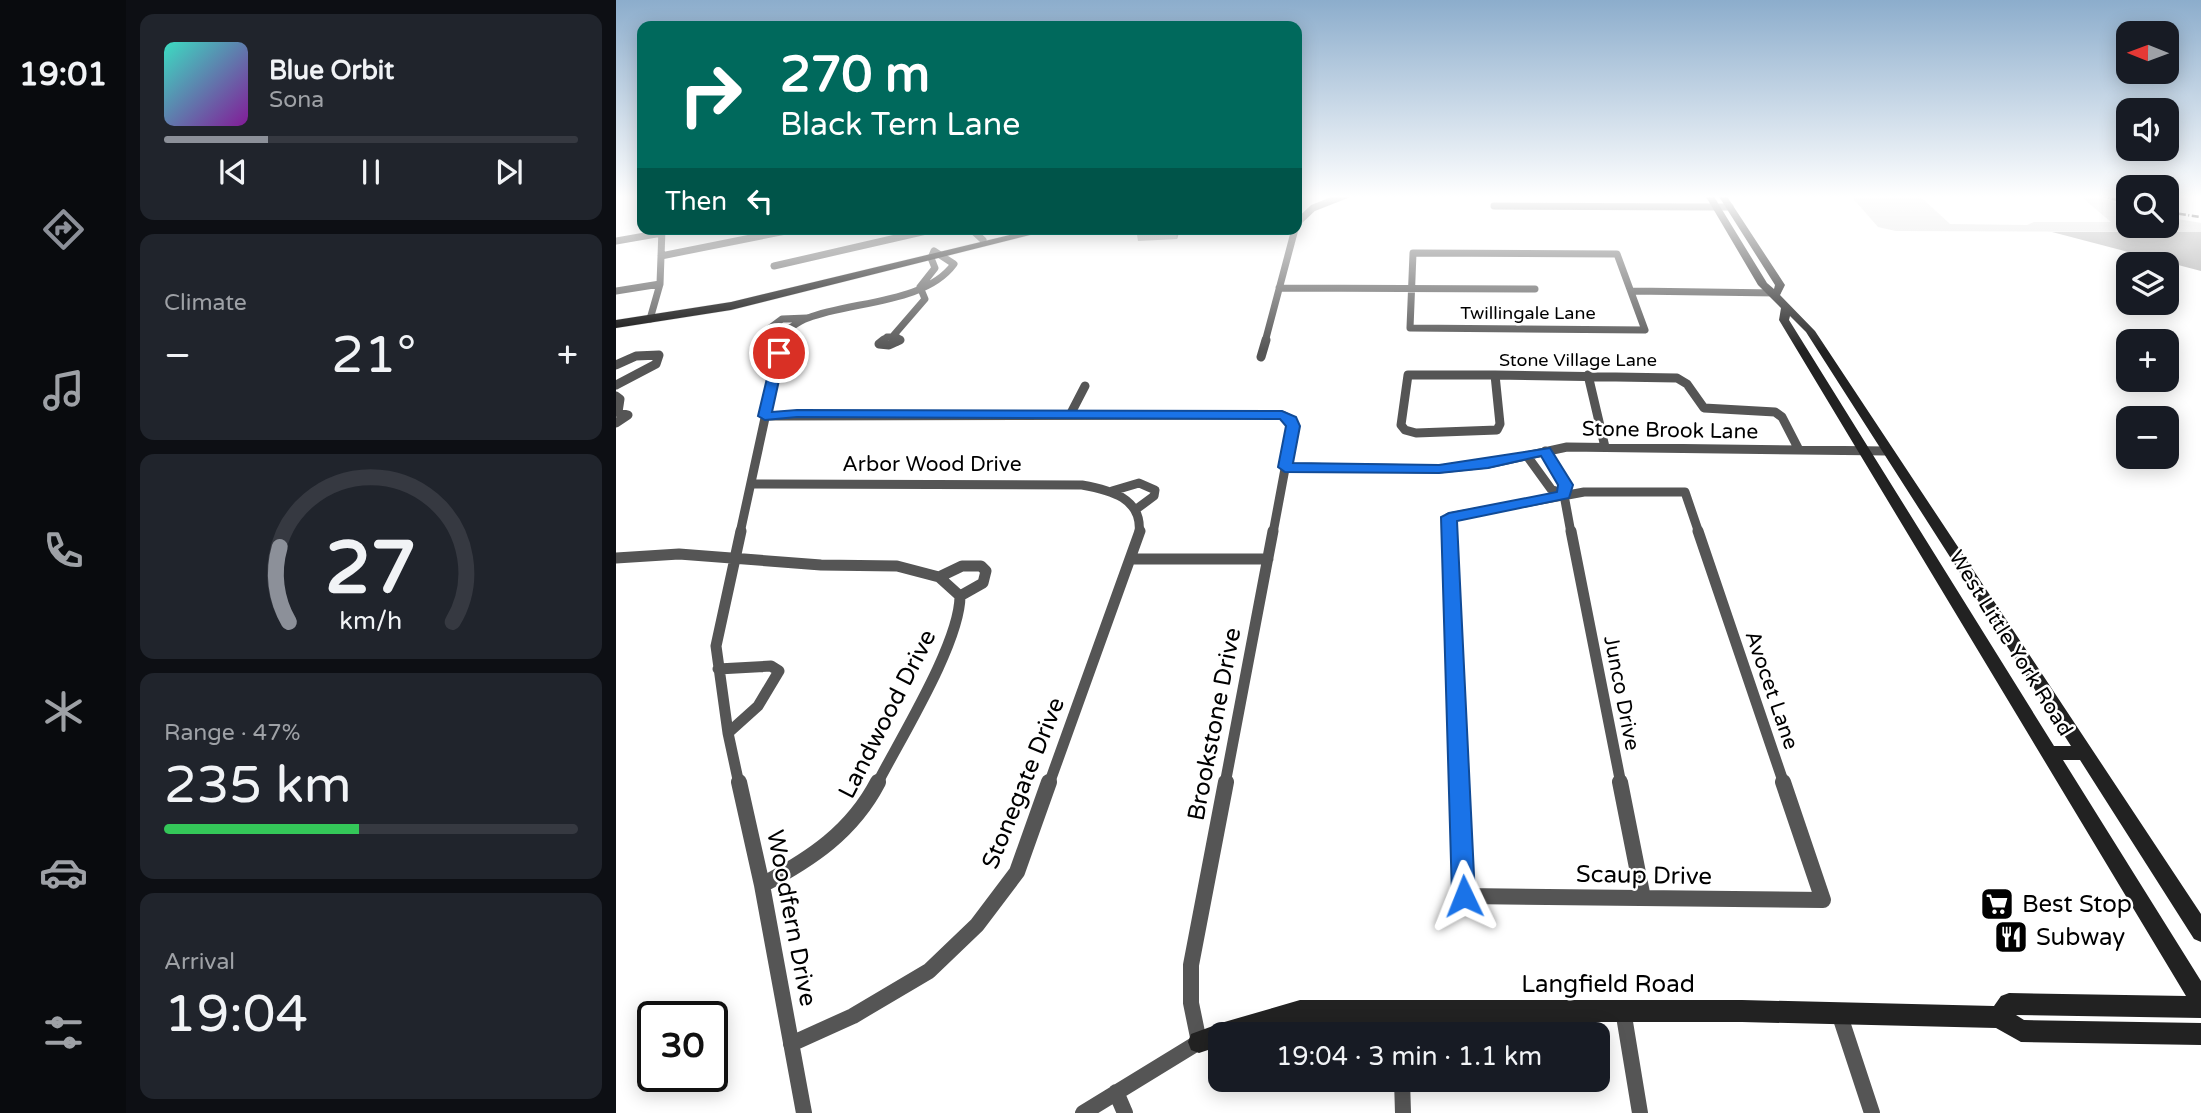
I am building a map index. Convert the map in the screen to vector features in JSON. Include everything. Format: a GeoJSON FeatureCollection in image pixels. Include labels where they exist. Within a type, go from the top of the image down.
{"type":"FeatureCollection","features":[{"type":"Feature","properties":{"kind":"main road"},"geometry":{"type":"LineString","coordinates":[[936,254],[960,247]]}},
{"type":"Feature","properties":{"kind":"main road"},"geometry":{"type":"LineString","coordinates":[[616,317],[651,316],[732,306],[800,286],[968,247]]}},
{"type":"Feature","properties":{"kind":"main road","name":"West Little York Road"},"geometry":{"type":"LineString","coordinates":[[1740,247],[1763,285],[1777,293],[1786,308],[1803,320],[2201,932]]}},
{"type":"Feature","properties":{"kind":"main road","name":"West Little York Road"},"geometry":{"type":"LineString","coordinates":[[1756,247],[1780,285],[1777,293]]}},
{"type":"Feature","properties":{"kind":"main road"},"geometry":{"type":"LineString","coordinates":[[1744,254],[1760,253]]}},
{"type":"Feature","properties":{"kind":"main road","name":"West Little York Road"},"geometry":{"type":"LineString","coordinates":[[1786,308],[1784,320],[2201,1001]]}},
{"type":"Feature","properties":{"kind":"main road"},"geometry":{"type":"LineString","coordinates":[[616,324],[651,316]]}},
{"type":"Feature","properties":{"kind":"main road"},"geometry":{"type":"LineString","coordinates":[[1946,584],[1974,584]]}},
{"type":"Feature","properties":{"kind":"main road"},"geometry":{"type":"LineString","coordinates":[[2050,753],[2084,752]]}},
{"type":"Feature","properties":{"kind":"main road","name":"Langfield Road"},"geometry":{"type":"LineString","coordinates":[[1263,1022],[1300,1011],[1623,1010],[1839,1013],[2201,1007]]}},
{"type":"Feature","properties":{"kind":"main road","name":"Langfield Road"},"geometry":{"type":"LineString","coordinates":[[2004,1011],[2021,1031],[2201,1034]]}},
{"type":"Feature","properties":{"kind":"street"},"geometry":{"type":"LineString","coordinates":[[651,316],[660,284],[661,247]]}},
{"type":"Feature","properties":{"kind":"street"},"geometry":{"type":"LineString","coordinates":[[661,256],[701,247]]}},
{"type":"Feature","properties":{"kind":"street"},"geometry":{"type":"LineString","coordinates":[[774,266],[857,247]]}},
{"type":"Feature","properties":{"kind":"street"},"geometry":{"type":"LineString","coordinates":[[1261,357],[1290,247]]}},
{"type":"Feature","properties":{"kind":"street"},"geometry":{"type":"LineString","coordinates":[[1411,288],[1413,253],[1617,254],[1633,291],[1777,293]]}},
{"type":"Feature","properties":{"kind":"street"},"geometry":{"type":"LineString","coordinates":[[893,336],[925,299],[920,287],[934,273],[936,254]]}},
{"type":"Feature","properties":{"kind":"street","name":"Woodfern Drive"},"geometry":{"type":"LineString","coordinates":[[804,1113],[762,886],[728,733],[716,646],[784,332],[807,318],[941,280],[953,268],[952,261],[936,254]]}},
{"type":"Feature","properties":{"kind":"street"},"geometry":{"type":"LineString","coordinates":[[616,291],[660,284]]}},
{"type":"Feature","properties":{"kind":"street"},"geometry":{"type":"LineString","coordinates":[[1279,288],[1535,289]]}},
{"type":"Feature","properties":{"kind":"street","name":"Twillingale Lane"},"geometry":{"type":"LineString","coordinates":[[1411,288],[1410,328],[1645,330],[1633,291]]}},
{"type":"Feature","properties":{"kind":"street"},"geometry":{"type":"LineString","coordinates":[[616,365],[636,356],[659,355],[656,364],[616,385]]}},
{"type":"Feature","properties":{"kind":"street","name":"Stone Village Lane"},"geometry":{"type":"LineString","coordinates":[[1495,375],[1500,424],[1497,430],[1427,433],[1407,430],[1401,425],[1408,375],[1421,373],[1681,377],[1688,382],[1697,403],[1704,408],[1775,412],[1782,417],[1798,448]]}},
{"type":"Feature","properties":{"kind":"street"},"geometry":{"type":"LineString","coordinates":[[1588,375],[1605,447]]}},
{"type":"Feature","properties":{"kind":"street"},"geometry":{"type":"LineString","coordinates":[[765,416],[1070,415],[1085,386]]}},
{"type":"Feature","properties":{"kind":"street"},"geometry":{"type":"LineString","coordinates":[[616,396],[620,399],[617,412],[628,415],[616,423]]}},
{"type":"Feature","properties":{"kind":"street","name":"Brookstone Drive"},"geometry":{"type":"LineString","coordinates":[[1070,415],[1269,415],[1287,418],[1293,426],[1191,965],[1191,1003],[1208,1029]]}},
{"type":"Feature","properties":{"kind":"street","name":"Stone Brook Lane"},"geometry":{"type":"LineString","coordinates":[[1285,467],[1439,469],[1567,447],[1887,451]]}},
{"type":"Feature","properties":{"kind":"street","name":"Junco Drive"},"geometry":{"type":"LineString","coordinates":[[1545,451],[1566,485],[1564,495],[1643,898]]}},
{"type":"Feature","properties":{"kind":"street"},"geometry":{"type":"LineString","coordinates":[[1527,456],[1551,489],[1564,495]]}},
{"type":"Feature","properties":{"kind":"street","name":"Arbor Wood Drive"},"geometry":{"type":"LineString","coordinates":[[751,484],[1072,484],[1112,491],[1126,499],[1135,510],[1154,496],[1155,490],[1151,486],[1136,483],[1112,491]]}},
{"type":"Feature","properties":{"kind":"street","name":"Avocet Lane"},"geometry":{"type":"LineString","coordinates":[[1564,495],[1584,492],[1685,492],[1823,900]]}},
{"type":"Feature","properties":{"kind":"street","name":"Scaup Drive"},"geometry":{"type":"LineString","coordinates":[[1564,495],[1449,517],[1464,896],[1823,900]]}},
{"type":"Feature","properties":{"kind":"street"},"geometry":{"type":"LineString","coordinates":[[1135,510],[1140,530],[1130,559],[1268,559]]}},
{"type":"Feature","properties":{"kind":"street"},"geometry":{"type":"LineString","coordinates":[[616,558],[679,554],[821,565],[897,566],[939,577],[960,596],[984,583],[986,571],[981,566],[962,566],[939,577]]}},
{"type":"Feature","properties":{"kind":"street","name":"Stonegate Drive"},"geometry":{"type":"LineString","coordinates":[[791,1044],[853,1016],[929,971],[977,925],[1017,872],[1130,559]]}},
{"type":"Feature","properties":{"kind":"street","name":"Landwood Drive"},"geometry":{"type":"LineString","coordinates":[[762,886],[816,857],[835,842],[861,812],[950,642],[960,611],[960,596]]}},
{"type":"Feature","properties":{"kind":"street"},"geometry":{"type":"LineString","coordinates":[[718,669],[771,666],[779,671],[752,713],[728,733]]}},
{"type":"Feature","properties":{"kind":"street"},"geometry":{"type":"LineString","coordinates":[[1401,1010],[1401,1022]]}},
{"type":"Feature","properties":{"kind":"street"},"geometry":{"type":"LineString","coordinates":[[1623,1010],[1640,1113]]}},
{"type":"Feature","properties":{"kind":"street"},"geometry":{"type":"LineString","coordinates":[[1839,1013],[1872,1113]]}},
{"type":"Feature","properties":{"kind":"street","name":"Langfield Road"},"geometry":{"type":"LineString","coordinates":[[1083,1113],[1116,1091],[1208,1040]]}},
{"type":"Feature","properties":{"kind":"street"},"geometry":{"type":"LineString","coordinates":[[1116,1091],[1125,1113]]}},
{"type":"Feature","properties":{"kind":"street"},"geometry":{"type":"LineString","coordinates":[[1402,1092],[1403,1113]]}},
{"type":"Feature","properties":{"kind":"shaded area"},"geometry":{"type":"Polygon","coordinates":[[[2109,247],[2201,247],[2201,271],[2179,265],[2179,252],[2128,252],[2109,247]]]}},
{"type":"Feature","properties":{"kind":"place","name":"Best Stop"},"geometry":{"type":"Point","coordinates":[1997,904]}},
{"type":"Feature","properties":{"kind":"place","name":"Subway"},"geometry":{"type":"Point","coordinates":[2011,937]}},
{"type":"Feature","properties":{"kind":"route"},"geometry":{"type":"LineString","coordinates":[[779,353],[765,416],[1282,415],[1292,420],[1293,426],[1285,467],[1439,469],[1488,464],[1545,451],[1566,485],[1564,495],[1449,517],[1464,896]]}}]}
